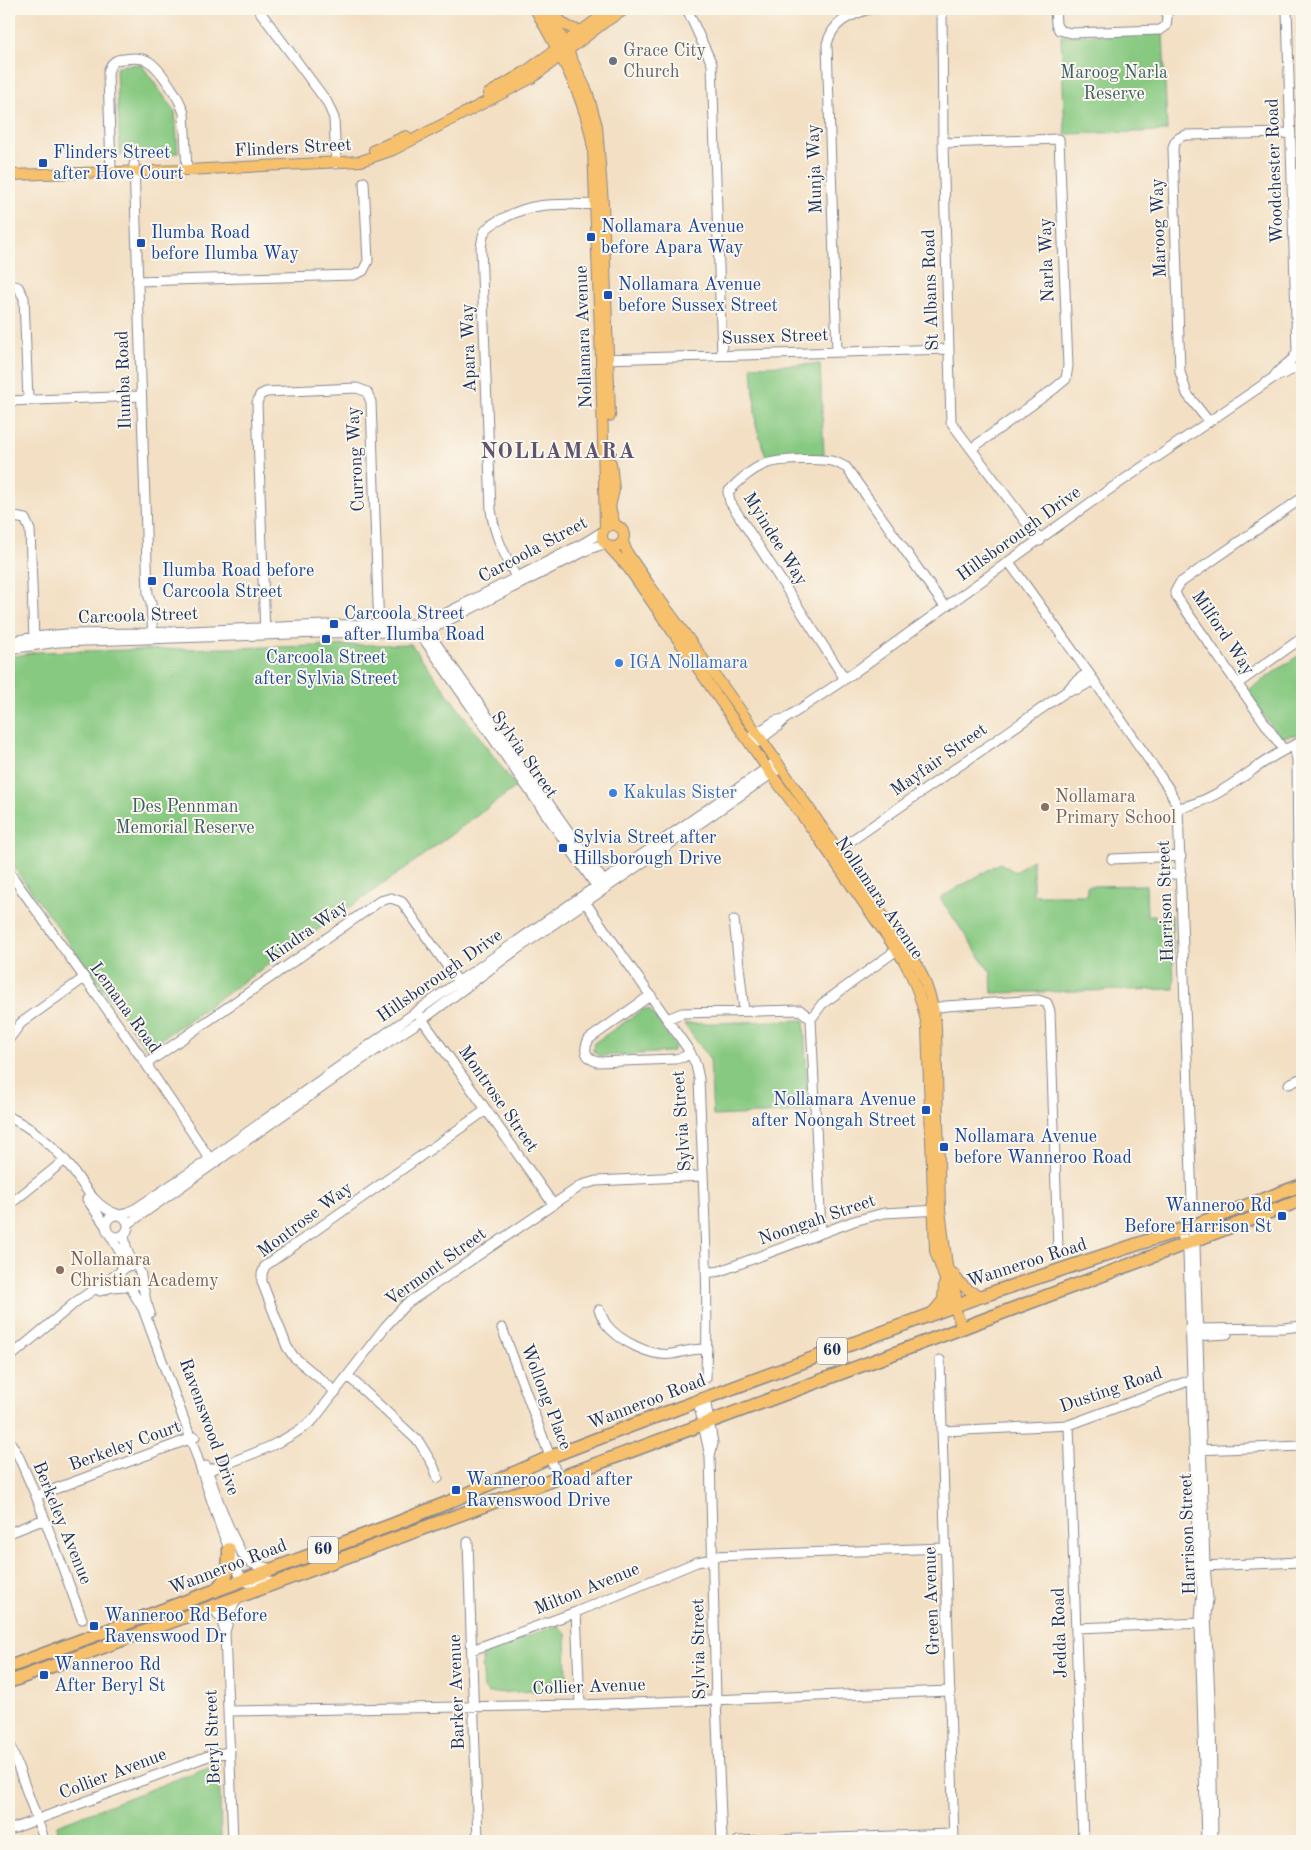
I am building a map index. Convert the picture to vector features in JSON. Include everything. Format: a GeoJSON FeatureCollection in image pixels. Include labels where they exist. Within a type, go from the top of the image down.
{"type":"FeatureCollection","features":[{"type":"Feature","properties":{"kind":"highway","name":"Wanneroo Road"},"geometry":{"type":"LineString","coordinates":[[9,1667],[440,1506],[550,1457],[929,1315],[1184,1229],[1302,1185]]}},
{"type":"Feature","properties":{"kind":"highway","name":"Wanneroo Road"},"geometry":{"type":"LineString","coordinates":[[9,1682],[1302,1200]]}},
{"type":"Feature","properties":{"kind":"highway"},"geometry":{"type":"LineString","coordinates":[[215,1590],[225,1581],[229,1549]]}},
{"type":"Feature","properties":{"kind":"main road","name":"Nollamara Avenue"},"geometry":{"type":"LineString","coordinates":[[535,9],[562,50]]}},
{"type":"Feature","properties":{"kind":"main road","name":"Nollamara Avenue"},"geometry":{"type":"LineString","coordinates":[[548,9],[591,135],[599,205],[605,359],[607,528]]}},
{"type":"Feature","properties":{"kind":"main road"},"geometry":{"type":"LineString","coordinates":[[548,9],[565,26],[580,30]]}},
{"type":"Feature","properties":{"kind":"main road","name":"Flinders Street"},"geometry":{"type":"LineString","coordinates":[[562,50],[580,30],[610,9]]}},
{"type":"Feature","properties":{"kind":"main road","name":"Flinders Street"},"geometry":{"type":"LineString","coordinates":[[9,175],[134,167],[336,161],[366,153],[410,134],[517,78],[626,9]]}},
{"type":"Feature","properties":{"kind":"main road","name":"Flinders Street"},"geometry":{"type":"LineString","coordinates":[[9,168],[111,168]]}},
{"type":"Feature","properties":{"kind":"main road"},"geometry":{"type":"LineString","coordinates":[[607,528],[620,528],[624,533],[623,542],[616,548],[607,546],[601,538],[607,528]]}},
{"type":"Feature","properties":{"kind":"main road","name":"Nollamara Avenue"},"geometry":{"type":"LineString","coordinates":[[623,542],[628,554],[658,603],[709,677],[755,739],[779,765],[834,853],[900,948],[918,966],[931,995],[928,1028],[937,1211],[935,1251],[944,1280],[957,1305]]}},
{"type":"Feature","properties":{"kind":"main road","name":"Nollamara Avenue"},"geometry":{"type":"LineString","coordinates":[[607,546],[658,603]]}},
{"type":"Feature","properties":{"kind":"main road","name":"Nollamara Avenue"},"geometry":{"type":"LineString","coordinates":[[755,739],[769,771],[834,853]]}},
{"type":"Feature","properties":{"kind":"main road","name":"Nollamara Avenue"},"geometry":{"type":"LineString","coordinates":[[937,1211],[957,1305],[964,1327]]}},
{"type":"Feature","properties":{"kind":"main road"},"geometry":{"type":"LineString","coordinates":[[947,1262],[960,1283],[968,1290],[982,1296]]}},
{"type":"Feature","properties":{"kind":"main road"},"geometry":{"type":"LineString","coordinates":[[929,1315],[943,1300],[944,1280]]}},
{"type":"Feature","properties":{"kind":"street"},"geometry":{"type":"LineString","coordinates":[[258,9],[326,102],[334,118],[336,161]]}},
{"type":"Feature","properties":{"kind":"street"},"geometry":{"type":"LineString","coordinates":[[687,9],[712,64],[722,355]]}},
{"type":"Feature","properties":{"kind":"street","name":"Munja Way"},"geometry":{"type":"LineString","coordinates":[[837,351],[827,44],[833,28],[840,20],[869,9]]}},
{"type":"Feature","properties":{"kind":"street","name":"St Albans Road"},"geometry":{"type":"LineString","coordinates":[[942,9],[943,144],[951,422],[1040,541]]}},
{"type":"Feature","properties":{"kind":"street"},"geometry":{"type":"LineString","coordinates":[[1055,9],[1056,24],[1060,30],[1071,33],[1160,30],[1166,26],[1168,9]]}},
{"type":"Feature","properties":{"kind":"street","name":"Woodchester Road"},"geometry":{"type":"LineString","coordinates":[[1286,9],[1290,133],[1298,226],[1296,331],[1298,352]]}},
{"type":"Feature","properties":{"kind":"street"},"geometry":{"type":"LineString","coordinates":[[111,168],[108,73],[114,62],[121,59],[140,58],[147,60],[154,66],[181,105],[184,113],[187,166]]}},
{"type":"Feature","properties":{"kind":"street","name":"Maroog Way"},"geometry":{"type":"LineString","coordinates":[[1209,422],[1187,394],[1180,372],[1174,142],[1179,137],[1186,135],[1290,133]]}},
{"type":"Feature","properties":{"kind":"street","name":"Narla Way"},"geometry":{"type":"LineString","coordinates":[[943,144],[1058,138],[1068,366],[1066,379],[1054,390],[971,449]]}},
{"type":"Feature","properties":{"kind":"street","name":"Ilumba Road"},"geometry":{"type":"LineString","coordinates":[[134,167],[150,636]]}},
{"type":"Feature","properties":{"kind":"street"},"geometry":{"type":"LineString","coordinates":[[137,281],[354,275],[363,271],[368,261],[364,182]]}},
{"type":"Feature","properties":{"kind":"street","name":"Apara Way"},"geometry":{"type":"LineString","coordinates":[[518,581],[501,548],[494,528],[491,510],[481,248],[483,235],[487,228],[494,223],[527,207],[544,204],[599,205]]}},
{"type":"Feature","properties":{"kind":"street"},"geometry":{"type":"LineString","coordinates":[[9,285],[18,287],[24,298],[28,400]]}},
{"type":"Feature","properties":{"kind":"street","name":"Woodchester Road"},"geometry":{"type":"LineString","coordinates":[[1296,331],[1302,342]]}},
{"type":"Feature","properties":{"kind":"street","name":"Sussex Street"},"geometry":{"type":"LineString","coordinates":[[605,359],[949,349]]}},
{"type":"Feature","properties":{"kind":"street"},"geometry":{"type":"LineString","coordinates":[[1298,352],[1296,365],[1301,367]]}},
{"type":"Feature","properties":{"kind":"street","name":"Hillsborough Drive"},"geometry":{"type":"LineString","coordinates":[[1273,378],[1279,369],[1298,352]]}},
{"type":"Feature","properties":{"kind":"street","name":"Hillsborough Drive"},"geometry":{"type":"LineString","coordinates":[[755,739],[775,721],[785,719],[845,679],[1040,541],[1097,498],[1273,378],[1301,367]]}},
{"type":"Feature","properties":{"kind":"street","name":"Currong Way"},"geometry":{"type":"LineString","coordinates":[[264,632],[257,403],[260,395],[266,392],[357,388],[367,392],[371,402],[379,629]]}},
{"type":"Feature","properties":{"kind":"street"},"geometry":{"type":"LineString","coordinates":[[9,401],[141,396]]}},
{"type":"Feature","properties":{"kind":"street","name":"Myindee Way"},"geometry":{"type":"LineString","coordinates":[[845,679],[730,502],[728,492],[763,464],[775,461],[824,460],[846,467],[945,607]]}},
{"type":"Feature","properties":{"kind":"street","name":"Milford Way"},"geometry":{"type":"LineString","coordinates":[[1283,750],[1178,599],[1176,592],[1180,582],[1302,498]]}},
{"type":"Feature","properties":{"kind":"street"},"geometry":{"type":"LineString","coordinates":[[9,516],[25,519],[30,530],[34,641]]}},
{"type":"Feature","properties":{"kind":"street","name":"Carcoola Street"},"geometry":{"type":"LineString","coordinates":[[9,649],[66,634],[150,636],[319,629],[379,629],[404,623],[423,630],[576,551],[607,528]]}},
{"type":"Feature","properties":{"kind":"street","name":"Carcoola Street"},"geometry":{"type":"LineString","coordinates":[[576,551],[607,546]]}},
{"type":"Feature","properties":{"kind":"street","name":"Harrison Street"},"geometry":{"type":"LineString","coordinates":[[1009,562],[1169,789],[1178,808],[1192,1202]]}},
{"type":"Feature","properties":{"kind":"street","name":"Sylvia Street"},"geometry":{"type":"LineString","coordinates":[[423,630],[602,887]]}},
{"type":"Feature","properties":{"kind":"street"},"geometry":{"type":"LineString","coordinates":[[1237,684],[1302,638]]}},
{"type":"Feature","properties":{"kind":"street","name":"Carcoola Street"},"geometry":{"type":"LineString","coordinates":[[9,642],[34,641]]}},
{"type":"Feature","properties":{"kind":"street","name":"Mayfair Street"},"geometry":{"type":"LineString","coordinates":[[834,853],[1067,691],[1088,672]]}},
{"type":"Feature","properties":{"kind":"street","name":"Mayfair Street"},"geometry":{"type":"LineString","coordinates":[[1067,691],[1078,689],[1094,680]]}},
{"type":"Feature","properties":{"kind":"street"},"geometry":{"type":"LineString","coordinates":[[1178,808],[1209,797],[1283,750],[1298,744],[1302,951]]}},
{"type":"Feature","properties":{"kind":"street","name":"Hillsborough Drive"},"geometry":{"type":"LineString","coordinates":[[128,1224],[355,1055],[416,1012],[461,986],[516,950],[583,900],[779,765]]}},
{"type":"Feature","properties":{"kind":"street"},"geometry":{"type":"LineString","coordinates":[[1112,859],[1181,856]]}},
{"type":"Feature","properties":{"kind":"street","name":"Lemana Road"},"geometry":{"type":"LineString","coordinates":[[9,872],[146,1064],[212,1162]]}},
{"type":"Feature","properties":{"kind":"street"},"geometry":{"type":"LineString","coordinates":[[1166,874],[1181,874]]}},
{"type":"Feature","properties":{"kind":"street","name":"Kindra Way"},"geometry":{"type":"LineString","coordinates":[[146,1064],[380,901],[392,898],[402,902],[461,986]]}},
{"type":"Feature","properties":{"kind":"street","name":"Sylvia Street"},"geometry":{"type":"LineString","coordinates":[[583,900],[690,1052],[696,1065],[699,1079],[703,1176],[706,1273],[706,1378]]}},
{"type":"Feature","properties":{"kind":"street"},"geometry":{"type":"LineString","coordinates":[[734,920],[744,1011]]}},
{"type":"Feature","properties":{"kind":"street"},"geometry":{"type":"LineString","coordinates":[[821,1232],[811,1019],[822,1004],[900,948]]}},
{"type":"Feature","properties":{"kind":"street"},"geometry":{"type":"LineString","coordinates":[[9,1039],[21,1023],[84,978]]}},
{"type":"Feature","properties":{"kind":"street","name":"Hillsborough Drive"},"geometry":{"type":"LineString","coordinates":[[119,1215],[135,1209],[212,1162],[422,1020],[461,986]]}},
{"type":"Feature","properties":{"kind":"street"},"geometry":{"type":"LineString","coordinates":[[651,996],[588,1039],[585,1046],[585,1054],[597,1062],[675,1059],[684,1057],[690,1052]]}},
{"type":"Feature","properties":{"kind":"street"},"geometry":{"type":"LineString","coordinates":[[929,1008],[1038,1000],[1047,1003],[1050,1011],[1058,1248]]}},
{"type":"Feature","properties":{"kind":"street"},"geometry":{"type":"LineString","coordinates":[[667,1020],[682,1013],[800,1010],[811,1019]]}},
{"type":"Feature","properties":{"kind":"street","name":"Montrose Street"},"geometry":{"type":"LineString","coordinates":[[416,1012],[553,1204]]}},
{"type":"Feature","properties":{"kind":"street"},"geometry":{"type":"LineString","coordinates":[[1289,1084],[1302,1078]]}},
{"type":"Feature","properties":{"kind":"street","name":"Montrose Way"},"geometry":{"type":"LineString","coordinates":[[336,1392],[294,1356],[287,1347],[262,1282],[265,1266],[486,1110]]}},
{"type":"Feature","properties":{"kind":"street"},"geometry":{"type":"LineString","coordinates":[[9,1117],[41,1137],[95,1201],[127,1220],[128,1224],[124,1234],[128,1253],[135,1266],[141,1272],[138,1284],[112,1287],[90,1294]]}},
{"type":"Feature","properties":{"kind":"street"},"geometry":{"type":"LineString","coordinates":[[9,1123],[63,1162],[105,1225],[120,1252],[120,1280],[127,1286]]}},
{"type":"Feature","properties":{"kind":"street"},"geometry":{"type":"LineString","coordinates":[[9,1205],[63,1162]]}},
{"type":"Feature","properties":{"kind":"street","name":"Vermont Street"},"geometry":{"type":"LineString","coordinates":[[205,1471],[301,1431],[314,1419],[385,1326],[406,1304],[582,1185],[596,1180],[703,1176]]}},
{"type":"Feature","properties":{"kind":"street","name":"Noongah Street"},"geometry":{"type":"LineString","coordinates":[[706,1273],[720,1271],[821,1232],[884,1213],[937,1211]]}},
{"type":"Feature","properties":{"kind":"street"},"geometry":{"type":"LineString","coordinates":[[105,1225],[109,1217],[119,1215]]}},
{"type":"Feature","properties":{"kind":"street","name":"Harrison Street"},"geometry":{"type":"LineString","coordinates":[[1184,1229],[1190,1242],[1195,1332],[1201,1566],[1208,1600],[1204,1623],[1206,1841]]}},
{"type":"Feature","properties":{"kind":"street"},"geometry":{"type":"LineString","coordinates":[[110,1235],[116,1237],[124,1234]]}},
{"type":"Feature","properties":{"kind":"street"},"geometry":{"type":"LineString","coordinates":[[9,1358],[77,1301],[90,1294],[128,1265],[135,1266]]}},
{"type":"Feature","properties":{"kind":"street","name":"Ravenswood Drive"},"geometry":{"type":"LineString","coordinates":[[141,1277],[146,1301],[205,1471],[245,1557],[250,1562],[272,1569]]}},
{"type":"Feature","properties":{"kind":"street","name":"Ravenswood Drive"},"geometry":{"type":"LineString","coordinates":[[127,1286],[143,1309],[194,1438]]}},
{"type":"Feature","properties":{"kind":"street"},"geometry":{"type":"LineString","coordinates":[[599,1310],[607,1324],[616,1334],[646,1352],[673,1354],[688,1349],[707,1349]]}},
{"type":"Feature","properties":{"kind":"street"},"geometry":{"type":"LineString","coordinates":[[1288,1330],[1302,1326]]}},
{"type":"Feature","properties":{"kind":"street","name":"Wollong Place"},"geometry":{"type":"LineString","coordinates":[[502,1328],[558,1478]]}},
{"type":"Feature","properties":{"kind":"street"},"geometry":{"type":"LineString","coordinates":[[1195,1332],[1288,1330],[1302,1332]]}},
{"type":"Feature","properties":{"kind":"street","name":"Green Avenue"},"geometry":{"type":"LineString","coordinates":[[940,1360],[954,1837]]}},
{"type":"Feature","properties":{"kind":"street"},"geometry":{"type":"LineString","coordinates":[[348,1376],[419,1442],[433,1465],[438,1478]]}},
{"type":"Feature","properties":{"kind":"street","name":"Dusting Road"},"geometry":{"type":"LineString","coordinates":[[943,1431],[1069,1424],[1196,1379]]}},
{"type":"Feature","properties":{"kind":"street","name":"Sylvia Street"},"geometry":{"type":"LineString","coordinates":[[702,1400],[707,1423],[714,1442],[710,1456],[716,1699],[722,1841]]}},
{"type":"Feature","properties":{"kind":"street","name":"Jedda Road"},"geometry":{"type":"LineString","coordinates":[[1069,1424],[1083,1841]]}},
{"type":"Feature","properties":{"kind":"street","name":"Berkeley Court"},"geometry":{"type":"LineString","coordinates":[[36,1496],[194,1438]]}},
{"type":"Feature","properties":{"kind":"street","name":"Berkeley Avenue"},"geometry":{"type":"LineString","coordinates":[[9,1440],[18,1455],[36,1496],[82,1619]]}},
{"type":"Feature","properties":{"kind":"street"},"geometry":{"type":"LineString","coordinates":[[1198,1450],[1302,1446]]}},
{"type":"Feature","properties":{"kind":"street","name":"Ravenswood Drive"},"geometry":{"type":"LineString","coordinates":[[205,1471],[213,1508],[242,1580]]}},
{"type":"Feature","properties":{"kind":"street"},"geometry":{"type":"LineString","coordinates":[[9,1532],[45,1520]]}},
{"type":"Feature","properties":{"kind":"street","name":"Barker Avenue"},"geometry":{"type":"LineString","coordinates":[[468,1542],[478,1841]]}},
{"type":"Feature","properties":{"kind":"street","name":"Milton Avenue"},"geometry":{"type":"LineString","coordinates":[[472,1650],[576,1612],[713,1557],[946,1548]]}},
{"type":"Feature","properties":{"kind":"street"},"geometry":{"type":"LineString","coordinates":[[1201,1566],[1302,1562]]}},
{"type":"Feature","properties":{"kind":"street"},"geometry":{"type":"LineString","coordinates":[[242,1580],[257,1583],[299,1575]]}},
{"type":"Feature","properties":{"kind":"street","name":"Beryl Street"},"geometry":{"type":"LineString","coordinates":[[225,1632],[232,1607],[239,1597]]}},
{"type":"Feature","properties":{"kind":"street","name":"Beryl Street"},"geometry":{"type":"LineString","coordinates":[[212,1607],[221,1618],[225,1632],[233,1841]]}},
{"type":"Feature","properties":{"kind":"street"},"geometry":{"type":"LineString","coordinates":[[576,1612],[580,1705]]}},
{"type":"Feature","properties":{"kind":"street"},"geometry":{"type":"LineString","coordinates":[[1077,1628],[1204,1623]]}},
{"type":"Feature","properties":{"kind":"street","name":"Harrison Street"},"geometry":{"type":"LineString","coordinates":[[1204,1623],[1211,1719],[1213,1841]]}},
{"type":"Feature","properties":{"kind":"street","name":"Collier Avenue"},"geometry":{"type":"LineString","coordinates":[[229,1711],[580,1705],[950,1691]]}},
{"type":"Feature","properties":{"kind":"street"},"geometry":{"type":"LineString","coordinates":[[9,1742],[44,1841]]}},
{"type":"Feature","properties":{"kind":"street","name":"Collier Avenue"},"geometry":{"type":"LineString","coordinates":[[9,1830],[211,1755],[230,1752]]}},
{"type":"Feature","properties":{"kind":"street"},"geometry":{"type":"LineString","coordinates":[[738,1841],[954,1837]]}},
{"type":"Feature","properties":{"kind":"green space","name":"Maroog Narla Reserve"},"geometry":{"type":"Polygon","coordinates":[[[1163,32],[1167,131],[1065,134],[1061,36],[1163,32]]]}},
{"type":"Feature","properties":{"kind":"green space"},"geometry":{"type":"Polygon","coordinates":[[[141,64],[175,112],[178,153],[120,155],[116,69],[118,66],[141,64]]]}},
{"type":"Feature","properties":{"kind":"green space"},"geometry":{"type":"Polygon","coordinates":[[[1302,232],[1302,338],[1299,320],[1297,239],[1302,232]]]}},
{"type":"Feature","properties":{"kind":"green space"},"geometry":{"type":"Polygon","coordinates":[[[820,364],[824,455],[766,457],[756,426],[752,366],[820,364]]]}},
{"type":"Feature","properties":{"kind":"green space","name":"Des Pennman Memorial Reserve"},"geometry":{"type":"Polygon","coordinates":[[[411,644],[516,787],[396,875],[147,1049],[9,861],[9,657],[36,652],[411,644]]]}},
{"type":"Feature","properties":{"kind":"green space"},"geometry":{"type":"Polygon","coordinates":[[[1302,653],[1302,734],[1279,737],[1247,691],[1302,653]]]}},
{"type":"Feature","properties":{"kind":"green space"},"geometry":{"type":"Polygon","coordinates":[[[1033,859],[1033,895],[1087,895],[1087,886],[1146,885],[1147,915],[1155,915],[1155,919],[1161,919],[1161,915],[1172,915],[1174,989],[992,993],[991,973],[940,898],[1000,863],[1015,872],[1033,859]]]}},
{"type":"Feature","properties":{"kind":"green space"},"geometry":{"type":"Polygon","coordinates":[[[644,1009],[650,1010],[675,1046],[672,1052],[600,1056],[593,1051],[594,1043],[644,1009]]]}},
{"type":"Feature","properties":{"kind":"green space"},"geometry":{"type":"Polygon","coordinates":[[[804,1020],[808,1112],[713,1116],[710,1059],[684,1024],[804,1020]]]}},
{"type":"Feature","properties":{"kind":"green space"},"geometry":{"type":"Polygon","coordinates":[[[558,1625],[566,1634],[567,1682],[560,1690],[489,1693],[484,1688],[482,1657],[487,1651],[558,1625]]]}},
{"type":"Feature","properties":{"kind":"green space"},"geometry":{"type":"Polygon","coordinates":[[[219,1763],[221,1838],[150,1841],[59,1841],[56,1837],[57,1825],[219,1763]]]}},
{"type":"Feature","properties":{"kind":"place","name":"Grace City Church"},"geometry":{"type":"Point","coordinates":[613,61]}},
{"type":"Feature","properties":{"kind":"place","name":"Flinders Street after Hove Court"},"geometry":{"type":"Point","coordinates":[43,163]}},
{"type":"Feature","properties":{"kind":"place","name":"Nollamara Avenue before Apara Way"},"geometry":{"type":"Point","coordinates":[591,237]}},
{"type":"Feature","properties":{"kind":"place","name":"Ilumba Road before Ilumba Way"},"geometry":{"type":"Point","coordinates":[141,243]}},
{"type":"Feature","properties":{"kind":"place","name":"Nollamara Avenue before Sussex Street"},"geometry":{"type":"Point","coordinates":[608,295]}},
{"type":"Feature","properties":{"kind":"place","name":"Ilumba Road before Carcoola Street"},"geometry":{"type":"Point","coordinates":[152,581]}},
{"type":"Feature","properties":{"kind":"place","name":"Carcoola Street after Ilumba Road"},"geometry":{"type":"Point","coordinates":[334,624]}},
{"type":"Feature","properties":{"kind":"place","name":"Carcoola Street after Sylvia Street"},"geometry":{"type":"Point","coordinates":[326,639]}},
{"type":"Feature","properties":{"kind":"place","name":"IGA Nollamara"},"geometry":{"type":"Point","coordinates":[619,663]}},
{"type":"Feature","properties":{"kind":"place","name":"Kakulas Sister"},"geometry":{"type":"Point","coordinates":[613,793]}},
{"type":"Feature","properties":{"kind":"place","name":"Nollamara Primary School"},"geometry":{"type":"Point","coordinates":[1045,807]}},
{"type":"Feature","properties":{"kind":"place","name":"Sylvia Street after Hillsborough Drive"},"geometry":{"type":"Point","coordinates":[563,848]}},
{"type":"Feature","properties":{"kind":"place","name":"Nollamara Avenue after Noongah Street"},"geometry":{"type":"Point","coordinates":[926,1110]}},
{"type":"Feature","properties":{"kind":"place","name":"Nollamara Avenue before Wanneroo Road"},"geometry":{"type":"Point","coordinates":[944,1147]}},
{"type":"Feature","properties":{"kind":"place","name":"Wanneroo Rd Before Harrison St"},"geometry":{"type":"Point","coordinates":[1282,1216]}},
{"type":"Feature","properties":{"kind":"place","name":"Nollamara Christian Academy"},"geometry":{"type":"Point","coordinates":[60,1270]}},
{"type":"Feature","properties":{"kind":"place","name":"Wanneroo Road after Ravenswood Drive"},"geometry":{"type":"Point","coordinates":[456,1490]}},
{"type":"Feature","properties":{"kind":"place","name":"Wanneroo Rd Before Ravenswood Dr"},"geometry":{"type":"Point","coordinates":[94,1626]}},
{"type":"Feature","properties":{"kind":"place","name":"Wanneroo Rd After Beryl St"},"geometry":{"type":"Point","coordinates":[44,1675]}},
{"type":"Feature","properties":{"kind":"district","name":"NOLLAMARA"},"geometry":{"type":"Point","coordinates":[558,452]}}]}
